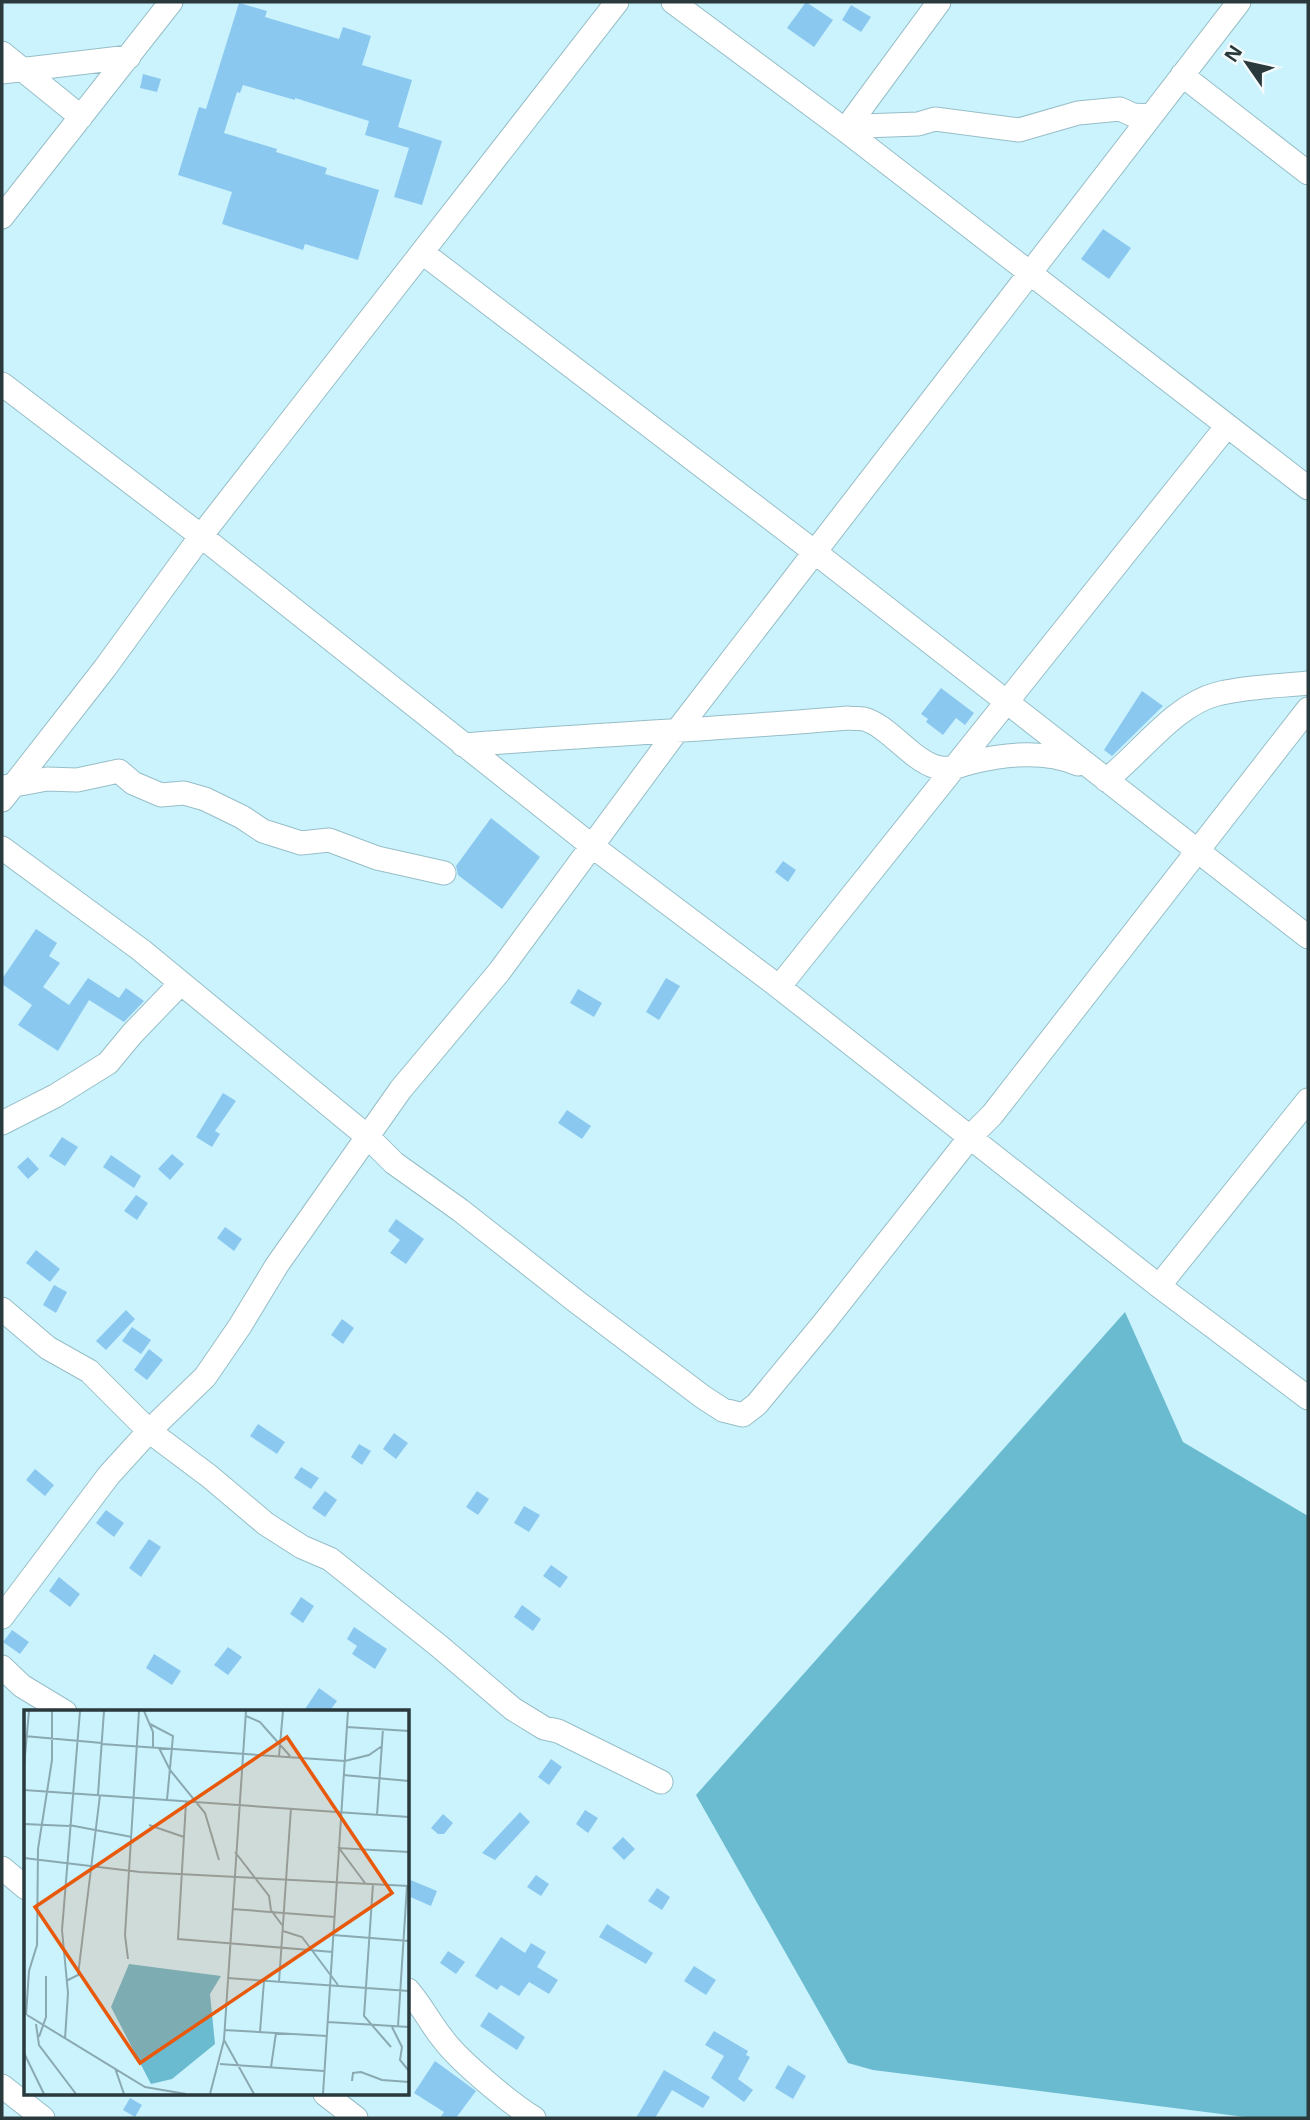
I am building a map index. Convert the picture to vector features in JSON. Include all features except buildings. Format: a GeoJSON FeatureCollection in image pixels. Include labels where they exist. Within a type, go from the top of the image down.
{"type":"FeatureCollection","features":[{"type":"Feature","properties":{"kind":"street"},"geometry":{"type":"LineString","coordinates":[[2,217],[171,2]]}},
{"type":"Feature","properties":{"kind":"street"},"geometry":{"type":"LineString","coordinates":[[4,791],[105,668],[201,536],[617,2]]}},
{"type":"Feature","properties":{"kind":"street"},"geometry":{"type":"LineString","coordinates":[[673,2],[845,130],[1308,488]]}},
{"type":"Feature","properties":{"kind":"street"},"geometry":{"type":"LineString","coordinates":[[845,130],[939,2]]}},
{"type":"Feature","properties":{"kind":"street"},"geometry":{"type":"LineString","coordinates":[[2,1617],[109,1475],[149,1431],[205,1377],[277,1265],[401,1089],[499,972],[676,733],[1239,2]]}},
{"type":"Feature","properties":{"kind":"street"},"geometry":{"type":"LineString","coordinates":[[2,52],[12,70],[81,117]]}},
{"type":"Feature","properties":{"kind":"street"},"geometry":{"type":"LineString","coordinates":[[12,70],[129,57]]}},
{"type":"Feature","properties":{"kind":"street"},"geometry":{"type":"LineString","coordinates":[[1182,75],[1308,173]]}},
{"type":"Feature","properties":{"kind":"street"},"geometry":{"type":"LineString","coordinates":[[845,130],[863,126],[918,124],[935,119],[1019,130],[1077,113],[1120,109],[1133,115],[1151,116]]}},
{"type":"Feature","properties":{"kind":"street"},"geometry":{"type":"LineString","coordinates":[[423,253],[816,553],[1308,937]]}},
{"type":"Feature","properties":{"kind":"street"},"geometry":{"type":"LineString","coordinates":[[2,384],[201,536],[592,846],[779,987],[1159,1286],[1308,1398]]}},
{"type":"Feature","properties":{"kind":"street"},"geometry":{"type":"LineString","coordinates":[[779,987],[1227,426]]}},
{"type":"Feature","properties":{"kind":"street"},"geometry":{"type":"LineString","coordinates":[[463,745],[620,733],[676,733],[848,718],[864,719],[935,767],[954,768],[974,762],[1034,754],[1063,758],[1100,775],[1125,765],[1164,726],[1192,705],[1216,694],[1308,683]]}},
{"type":"Feature","properties":{"kind":"street"},"geometry":{"type":"LineString","coordinates":[[2,848],[181,982],[368,1137],[394,1163],[460,1210],[703,1397],[723,1410],[743,1415],[757,1404],[971,1136],[992,1115],[1308,709]]}},
{"type":"Feature","properties":{"kind":"street"},"geometry":{"type":"LineString","coordinates":[[4,791],[47,779],[77,780],[119,771],[133,783],[161,795],[184,793],[205,799],[242,817],[263,831],[301,843],[329,840],[368,855],[444,873]]}},
{"type":"Feature","properties":{"kind":"street"},"geometry":{"type":"LineString","coordinates":[[2,1124],[74,1086],[108,1063],[181,982]]}},
{"type":"Feature","properties":{"kind":"street"},"geometry":{"type":"LineString","coordinates":[[1159,1286],[1308,1100]]}},
{"type":"Feature","properties":{"kind":"street"},"geometry":{"type":"LineString","coordinates":[[2,1309],[48,1348],[89,1371],[149,1431],[209,1476],[266,1524],[302,1547],[330,1559],[513,1709],[544,1728],[558,1731],[661,1782]]}},
{"type":"Feature","properties":{"kind":"street"},"geometry":{"type":"LineString","coordinates":[[2,1667],[22,1686],[62,1710]]}},
{"type":"Feature","properties":{"kind":"street"},"geometry":{"type":"LineString","coordinates":[[2,1868],[24,1886]]}},
{"type":"Feature","properties":{"kind":"street"},"geometry":{"type":"LineString","coordinates":[[410,1992],[422,2005],[443,2040],[461,2059],[534,2118]]}},
{"type":"Feature","properties":{"kind":"street"},"geometry":{"type":"LineString","coordinates":[[2,2086],[43,2118]]}},
{"type":"Feature","properties":{"kind":"street"},"geometry":{"type":"LineString","coordinates":[[328,2096],[356,2118]]}},
{"type":"Feature","properties":{"kind":"shaded area"},"geometry":{"type":"Polygon","coordinates":[[[1125,1312],[1183,1442],[1308,1516],[1308,2118],[1253,2118],[873,2070],[848,2063],[696,1795],[1125,1312]]]}}]}
